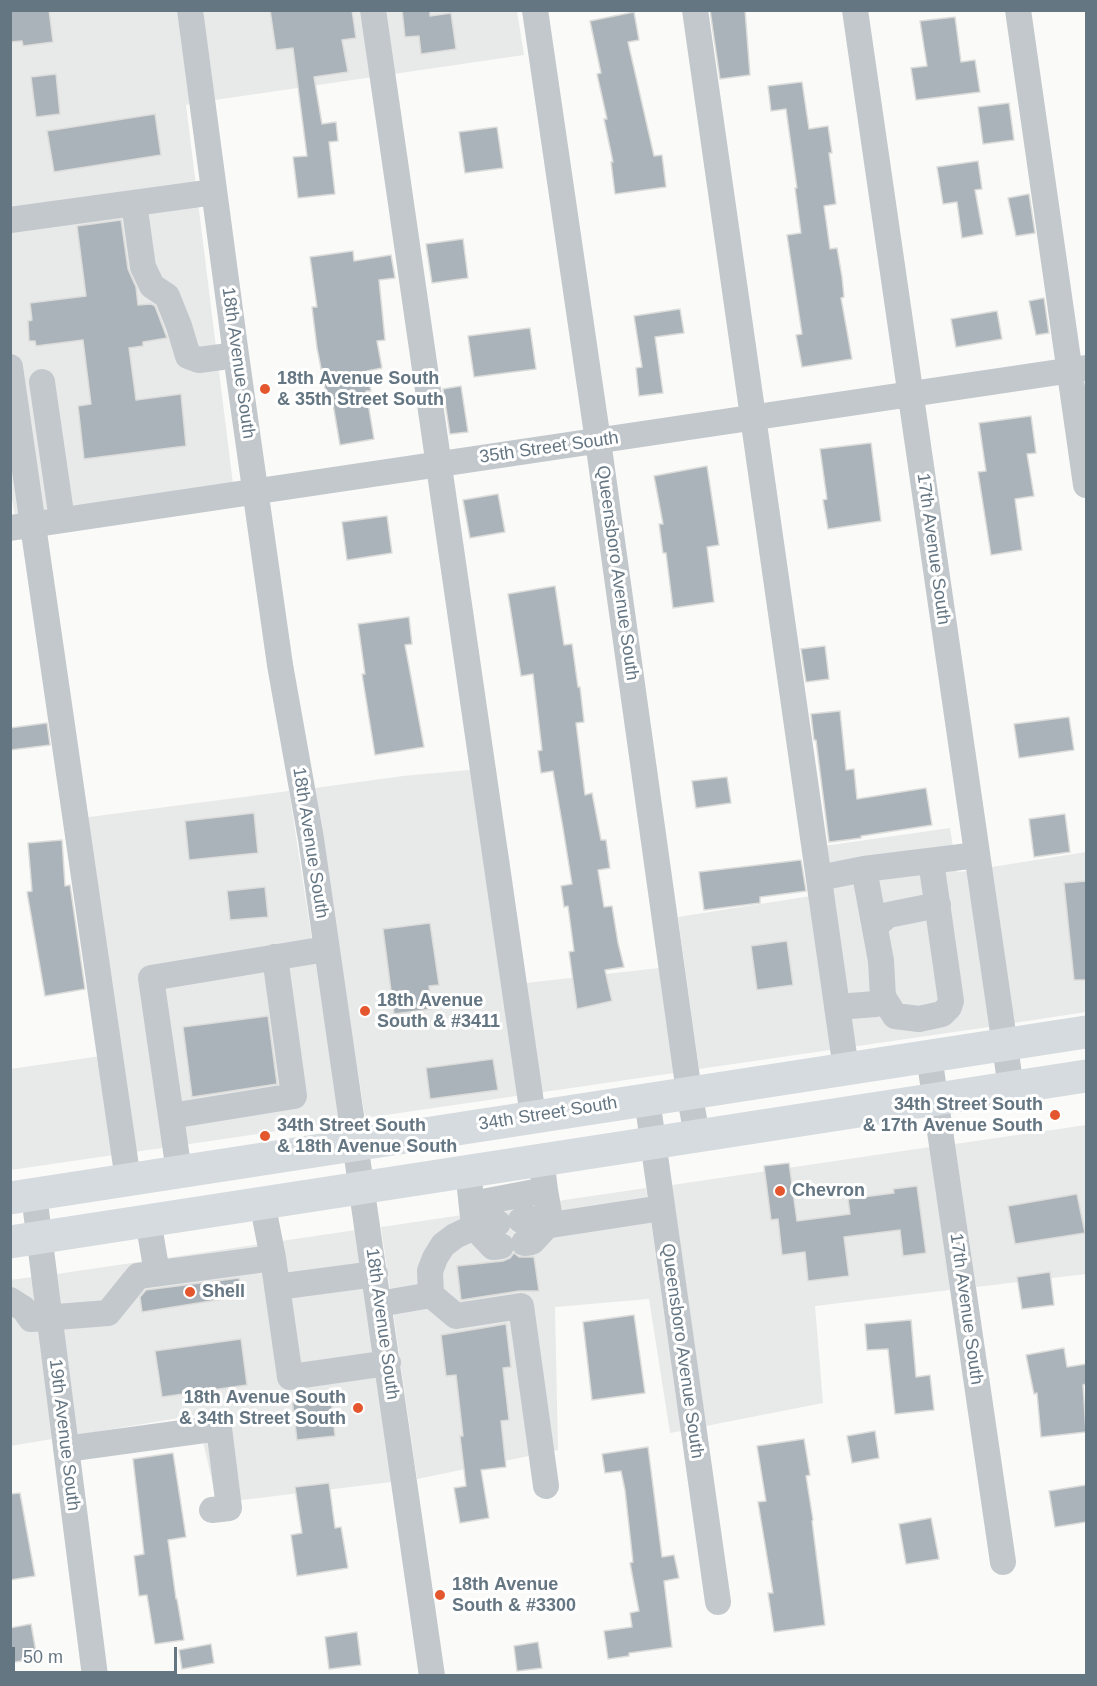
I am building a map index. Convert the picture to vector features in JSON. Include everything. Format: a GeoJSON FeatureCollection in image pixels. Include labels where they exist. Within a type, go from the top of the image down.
{"type":"FeatureCollection","features":[{"type":"Feature","properties":{"kind":"highway","name":"34th Street South"},"geometry":{"type":"LineString","coordinates":[[22,1196],[1086,1032]]}},
{"type":"Feature","properties":{"kind":"highway"},"geometry":{"type":"LineString","coordinates":[[25,1239],[468,1170],[543,1174],[652,1142],[1086,1076]]}},
{"type":"Feature","properties":{"kind":"street","name":"18th Avenue South"},"geometry":{"type":"LineString","coordinates":[[190,10],[280,665],[311,839],[432,1676]]}},
{"type":"Feature","properties":{"kind":"street"},"geometry":{"type":"LineString","coordinates":[[373,10],[533,1116]]}},
{"type":"Feature","properties":{"kind":"street","name":"Queensboro Avenue South"},"geometry":{"type":"LineString","coordinates":[[535,10],[697,1135]]}},
{"type":"Feature","properties":{"kind":"street"},"geometry":{"type":"LineString","coordinates":[[695,10],[846,1069]]}},
{"type":"Feature","properties":{"kind":"street","name":"17th Avenue South"},"geometry":{"type":"LineString","coordinates":[[855,10],[1011,1088]]}},
{"type":"Feature","properties":{"kind":"street"},"geometry":{"type":"LineString","coordinates":[[1018,10],[1078,369],[1086,485]]}},
{"type":"Feature","properties":{"kind":"street"},"geometry":{"type":"LineString","coordinates":[[10,220],[214,192]]}},
{"type":"Feature","properties":{"kind":"street"},"geometry":{"type":"LineString","coordinates":[[134,203],[143,267],[152,286],[168,296],[188,356],[199,360],[236,355]]}},
{"type":"Feature","properties":{"kind":"street"},"geometry":{"type":"LineString","coordinates":[[10,367],[22,526],[128,1180]]}},
{"type":"Feature","properties":{"kind":"street","name":"35th Street South"},"geometry":{"type":"LineString","coordinates":[[22,526],[1078,369]]}},
{"type":"Feature","properties":{"kind":"street"},"geometry":{"type":"LineString","coordinates":[[42,382],[62,520]]}},
{"type":"Feature","properties":{"kind":"street"},"geometry":{"type":"LineString","coordinates":[[819,878],[864,869],[977,855]]}},
{"type":"Feature","properties":{"kind":"street"},"geometry":{"type":"LineString","coordinates":[[864,869],[881,961],[884,997],[895,1016],[919,1019],[942,1014],[951,1001],[931,861]]}},
{"type":"Feature","properties":{"kind":"street"},"geometry":{"type":"LineString","coordinates":[[875,926],[888,915],[938,905]]}},
{"type":"Feature","properties":{"kind":"street"},"geometry":{"type":"LineString","coordinates":[[179,1172],[151,978],[326,948]]}},
{"type":"Feature","properties":{"kind":"street"},"geometry":{"type":"LineString","coordinates":[[171,1116],[294,1096],[275,957]]}},
{"type":"Feature","properties":{"kind":"street"},"geometry":{"type":"LineString","coordinates":[[837,1007],[876,1004],[884,997]]}},
{"type":"Feature","properties":{"kind":"street","name":"17th Avenue South"},"geometry":{"type":"LineString","coordinates":[[929,1056],[1003,1562]]}},
{"type":"Feature","properties":{"kind":"street","name":"Queensboro Avenue South"},"geometry":{"type":"LineString","coordinates":[[647,1099],[718,1602]]}},
{"type":"Feature","properties":{"kind":"street"},"geometry":{"type":"LineString","coordinates":[[468,1170],[498,1227]]}},
{"type":"Feature","properties":{"kind":"street"},"geometry":{"type":"LineString","coordinates":[[543,1174],[548,1226]]}},
{"type":"Feature","properties":{"kind":"street"},"geometry":{"type":"LineString","coordinates":[[498,1227],[543,1174]]}},
{"type":"Feature","properties":{"kind":"street","name":"19th Avenue South"},"geometry":{"type":"LineString","coordinates":[[22,1196],[25,1239],[50,1319],[95,1676]]}},
{"type":"Feature","properties":{"kind":"street"},"geometry":{"type":"LineString","coordinates":[[262,1202],[273,1258],[290,1377],[388,1363]]}},
{"type":"Feature","properties":{"kind":"street"},"geometry":{"type":"LineString","coordinates":[[546,1486],[521,1306],[456,1316],[431,1295],[430,1271],[435,1258],[443,1245],[455,1236],[498,1227],[532,1242],[548,1226],[662,1208]]}},
{"type":"Feature","properties":{"kind":"street"},"geometry":{"type":"LineString","coordinates":[[148,1220],[157,1273]]}},
{"type":"Feature","properties":{"kind":"street"},"geometry":{"type":"LineString","coordinates":[[10,1300],[24,1309],[31,1319],[108,1313],[138,1276],[273,1258]]}},
{"type":"Feature","properties":{"kind":"street"},"geometry":{"type":"LineString","coordinates":[[277,1287],[375,1274]]}},
{"type":"Feature","properties":{"kind":"street"},"geometry":{"type":"LineString","coordinates":[[379,1304],[431,1295]]}},
{"type":"Feature","properties":{"kind":"street"},"geometry":{"type":"LineString","coordinates":[[66,1449],[219,1428],[230,1508],[212,1510]]}},
{"type":"Feature","properties":{"kind":"shaded area"},"geometry":{"type":"Polygon","coordinates":[[[10,11],[177,11],[190,104],[186,105],[233,484],[15,516],[10,488],[10,11]]]}},
{"type":"Feature","properties":{"kind":"shaded area"},"geometry":{"type":"Polygon","coordinates":[[[203,11],[517,11],[524,55],[215,100],[203,11]]]}},
{"type":"Feature","properties":{"kind":"shaded area"},"geometry":{"type":"Polygon","coordinates":[[[491,768],[509,857],[526,983],[659,968],[674,1073],[365,1118],[315,788],[403,776],[491,768]]]}},
{"type":"Feature","properties":{"kind":"shaded area"},"geometry":{"type":"Polygon","coordinates":[[[289,791],[340,1122],[11,1170],[10,1069],[122,1053],[74,819],[289,791]]]}},
{"type":"Feature","properties":{"kind":"shaded area"},"geometry":{"type":"Polygon","coordinates":[[[950,828],[957,872],[967,871],[989,1027],[699,1069],[678,917],[817,895],[810,848],[950,828]]]}},
{"type":"Feature","properties":{"kind":"shaded area"},"geometry":{"type":"Polygon","coordinates":[[[1086,852],[1086,1012],[1014,1023],[992,867],[1086,852]]]}},
{"type":"Feature","properties":{"kind":"shaded area"},"geometry":{"type":"Polygon","coordinates":[[[1086,1125],[1086,1274],[976,1287],[955,1144],[1086,1125]]]}},
{"type":"Feature","properties":{"kind":"shaded area"},"geometry":{"type":"Polygon","coordinates":[[[930,1147],[950,1290],[815,1306],[823,1403],[706,1426],[672,1185],[930,1147]]]}},
{"type":"Feature","properties":{"kind":"shaded area"},"geometry":{"type":"Polygon","coordinates":[[[646,1188],[681,1431],[670,1433],[649,1299],[555,1307],[558,1450],[417,1479],[381,1227],[646,1188]]]}},
{"type":"Feature","properties":{"kind":"shaded area"},"geometry":{"type":"Polygon","coordinates":[[[356,1230],[392,1482],[217,1503],[197,1415],[77,1435],[57,1274],[356,1230]]]}},
{"type":"Feature","properties":{"kind":"shaded area"},"geometry":{"type":"Polygon","coordinates":[[[32,1277],[52,1439],[11,1446],[10,1280],[32,1277]]]}},
{"type":"Feature","properties":{"kind":"building"},"geometry":{"type":"Polygon","coordinates":[[[10,10],[49,10],[53,42],[23,46],[22,41],[10,42],[10,10]]]}},
{"type":"Feature","properties":{"kind":"building"},"geometry":{"type":"Polygon","coordinates":[[[270,10],[352,10],[356,38],[342,40],[348,72],[314,77],[322,124],[336,122],[338,141],[329,142],[335,194],[298,198],[293,157],[307,156],[293,48],[276,50],[270,10]]]}},
{"type":"Feature","properties":{"kind":"building"},"geometry":{"type":"Polygon","coordinates":[[[402,10],[430,10],[430,16],[451,13],[456,49],[421,54],[419,36],[405,37],[402,10]]]}},
{"type":"Feature","properties":{"kind":"building"},"geometry":{"type":"Polygon","coordinates":[[[710,10],[745,10],[750,75],[720,79],[710,10]]]}},
{"type":"Feature","properties":{"kind":"building"},"geometry":{"type":"Polygon","coordinates":[[[634,12],[639,40],[628,42],[654,156],[662,155],[666,187],[615,194],[611,162],[613,162],[604,119],[607,119],[597,74],[601,73],[590,21],[634,12]]]}},
{"type":"Feature","properties":{"kind":"building"},"geometry":{"type":"Polygon","coordinates":[[[955,17],[961,62],[975,60],[980,92],[916,100],[911,68],[927,66],[920,21],[955,17]]]}},
{"type":"Feature","properties":{"kind":"building"},"geometry":{"type":"Polygon","coordinates":[[[56,74],[60,114],[36,117],[31,77],[56,74]]]}},
{"type":"Feature","properties":{"kind":"building"},"geometry":{"type":"Polygon","coordinates":[[[802,82],[809,129],[828,126],[836,204],[824,206],[830,249],[837,248],[844,297],[841,298],[852,359],[802,367],[796,335],[802,334],[787,235],[801,233],[795,188],[797,188],[786,109],[771,111],[768,86],[802,82]]]}},
{"type":"Feature","properties":{"kind":"building"},"geometry":{"type":"Polygon","coordinates":[[[1009,103],[1014,140],[983,144],[978,107],[1009,103]]]}},
{"type":"Feature","properties":{"kind":"building"},"geometry":{"type":"Polygon","coordinates":[[[155,114],[161,155],[54,172],[47,131],[155,114]]]}},
{"type":"Feature","properties":{"kind":"building"},"geometry":{"type":"Polygon","coordinates":[[[497,127],[503,168],[465,173],[459,132],[497,127]]]}},
{"type":"Feature","properties":{"kind":"building"},"geometry":{"type":"Polygon","coordinates":[[[978,161],[982,189],[975,190],[983,234],[962,238],[957,202],[943,204],[937,167],[978,161]]]}},
{"type":"Feature","properties":{"kind":"building"},"geometry":{"type":"Polygon","coordinates":[[[1029,194],[1035,233],[1016,236],[1008,198],[1029,194]]]}},
{"type":"Feature","properties":{"kind":"building"},"geometry":{"type":"Polygon","coordinates":[[[121,220],[128,269],[136,287],[138,305],[155,306],[167,338],[143,342],[143,346],[129,348],[136,400],[181,394],[186,446],[84,459],[78,406],[91,404],[83,340],[36,346],[35,341],[29,341],[28,321],[32,320],[30,303],[86,296],[77,226],[121,220]]]}},
{"type":"Feature","properties":{"kind":"building"},"geometry":{"type":"Polygon","coordinates":[[[463,239],[468,278],[432,283],[426,244],[463,239]]]}},
{"type":"Feature","properties":{"kind":"building"},"geometry":{"type":"Polygon","coordinates":[[[353,251],[354,261],[391,255],[395,278],[379,280],[385,340],[377,341],[382,368],[367,371],[371,391],[366,391],[374,439],[340,445],[332,398],[327,398],[317,348],[312,307],[317,307],[310,257],[353,251]]]}},
{"type":"Feature","properties":{"kind":"building"},"geometry":{"type":"Polygon","coordinates":[[[1044,298],[1049,333],[1036,335],[1029,301],[1044,298]]]}},
{"type":"Feature","properties":{"kind":"building"},"geometry":{"type":"Polygon","coordinates":[[[680,309],[684,333],[655,337],[663,393],[639,396],[636,368],[642,367],[634,316],[680,309]]]}},
{"type":"Feature","properties":{"kind":"building"},"geometry":{"type":"Polygon","coordinates":[[[997,311],[1002,339],[956,347],[951,319],[997,311]]]}},
{"type":"Feature","properties":{"kind":"building"},"geometry":{"type":"Polygon","coordinates":[[[530,328],[536,369],[474,377],[468,336],[530,328]]]}},
{"type":"Feature","properties":{"kind":"building"},"geometry":{"type":"Polygon","coordinates":[[[461,386],[468,432],[450,434],[443,389],[461,386]]]}},
{"type":"Feature","properties":{"kind":"building"},"geometry":{"type":"Polygon","coordinates":[[[1031,416],[1036,453],[1027,454],[1034,496],[1015,499],[1022,550],[991,555],[978,472],[986,471],[979,423],[1031,416]]]}},
{"type":"Feature","properties":{"kind":"building"},"geometry":{"type":"Polygon","coordinates":[[[871,443],[881,521],[828,529],[823,500],[827,499],[820,449],[871,443]]]}},
{"type":"Feature","properties":{"kind":"building"},"geometry":{"type":"Polygon","coordinates":[[[707,466],[719,545],[707,547],[714,602],[673,608],[666,553],[663,553],[659,524],[663,524],[654,476],[707,466]]]}},
{"type":"Feature","properties":{"kind":"building"},"geometry":{"type":"Polygon","coordinates":[[[498,494],[505,532],[470,538],[463,500],[498,494]]]}},
{"type":"Feature","properties":{"kind":"building"},"geometry":{"type":"Polygon","coordinates":[[[387,516],[392,553],[347,560],[342,522],[387,516]]]}},
{"type":"Feature","properties":{"kind":"building"},"geometry":{"type":"Polygon","coordinates":[[[555,586],[564,645],[572,644],[578,687],[580,687],[584,722],[576,723],[585,795],[592,793],[601,840],[606,840],[610,868],[598,870],[604,907],[612,906],[624,967],[605,970],[612,1001],[577,1009],[569,952],[574,951],[568,906],[564,907],[561,886],[572,884],[563,828],[553,771],[541,773],[538,751],[542,750],[533,674],[521,676],[508,594],[555,586]]]}},
{"type":"Feature","properties":{"kind":"building"},"geometry":{"type":"Polygon","coordinates":[[[409,617],[412,644],[405,645],[424,747],[375,755],[362,674],[365,674],[358,624],[409,617]]]}},
{"type":"Feature","properties":{"kind":"building"},"geometry":{"type":"Polygon","coordinates":[[[825,646],[829,679],[806,682],[801,649],[825,646]]]}},
{"type":"Feature","properties":{"kind":"building"},"geometry":{"type":"Polygon","coordinates":[[[840,711],[846,770],[854,769],[857,799],[926,788],[932,825],[829,842],[811,714],[840,711]]]}},
{"type":"Feature","properties":{"kind":"building"},"geometry":{"type":"Polygon","coordinates":[[[1069,717],[1074,750],[1019,758],[1014,724],[1069,717]]]}},
{"type":"Feature","properties":{"kind":"building"},"geometry":{"type":"Polygon","coordinates":[[[47,723],[50,745],[10,750],[10,728],[47,723]]]}},
{"type":"Feature","properties":{"kind":"building"},"geometry":{"type":"Polygon","coordinates":[[[727,777],[731,803],[696,808],[692,781],[727,777]]]}},
{"type":"Feature","properties":{"kind":"building"},"geometry":{"type":"Polygon","coordinates":[[[254,813],[258,853],[189,860],[185,821],[254,813]]]}},
{"type":"Feature","properties":{"kind":"building"},"geometry":{"type":"Polygon","coordinates":[[[1065,814],[1070,852],[1034,857],[1029,819],[1065,814]]]}},
{"type":"Feature","properties":{"kind":"building"},"geometry":{"type":"Polygon","coordinates":[[[62,840],[65,886],[70,885],[85,989],[45,996],[27,892],[32,891],[28,843],[62,840]]]}},
{"type":"Feature","properties":{"kind":"building"},"geometry":{"type":"Polygon","coordinates":[[[801,860],[806,891],[760,897],[760,903],[704,910],[699,872],[801,860]]]}},
{"type":"Feature","properties":{"kind":"building"},"geometry":{"type":"Polygon","coordinates":[[[1086,881],[1086,980],[1074,980],[1064,883],[1086,881]]]}},
{"type":"Feature","properties":{"kind":"building"},"geometry":{"type":"Polygon","coordinates":[[[265,887],[268,917],[230,920],[227,891],[265,887]]]}},
{"type":"Feature","properties":{"kind":"building"},"geometry":{"type":"Polygon","coordinates":[[[430,923],[439,985],[429,986],[432,1009],[394,1014],[383,929],[430,923]]]}},
{"type":"Feature","properties":{"kind":"building"},"geometry":{"type":"Polygon","coordinates":[[[787,941],[793,985],[757,990],[751,946],[787,941]]]}},
{"type":"Feature","properties":{"kind":"building"},"geometry":{"type":"Polygon","coordinates":[[[268,1016],[277,1084],[192,1097],[183,1027],[268,1016]]]}},
{"type":"Feature","properties":{"kind":"building"},"geometry":{"type":"Polygon","coordinates":[[[493,1059],[498,1090],[430,1099],[426,1068],[493,1059]]]}},
{"type":"Feature","properties":{"kind":"building"},"geometry":{"type":"Polygon","coordinates":[[[789,1163],[797,1221],[850,1214],[848,1199],[894,1193],[893,1189],[917,1186],[926,1253],[903,1256],[900,1230],[844,1237],[849,1276],[808,1281],[805,1252],[782,1255],[778,1219],[771,1220],[764,1166],[789,1163]]]}},
{"type":"Feature","properties":{"kind":"building"},"geometry":{"type":"Polygon","coordinates":[[[1077,1194],[1085,1233],[1015,1244],[1008,1206],[1077,1194]]]}},
{"type":"Feature","properties":{"kind":"building"},"geometry":{"type":"Polygon","coordinates":[[[514,1253],[519,1257],[534,1257],[539,1291],[519,1291],[461,1300],[457,1266],[503,1261],[514,1253]]]}},
{"type":"Feature","properties":{"kind":"building"},"geometry":{"type":"Polygon","coordinates":[[[1050,1272],[1054,1305],[1022,1309],[1017,1277],[1050,1272]]]}},
{"type":"Feature","properties":{"kind":"building","name":"Shell"},"geometry":{"type":"Polygon","coordinates":[[[239,1278],[242,1296],[142,1312],[140,1297],[146,1290],[239,1278]]]}},
{"type":"Feature","properties":{"kind":"building"},"geometry":{"type":"Polygon","coordinates":[[[634,1315],[645,1393],[592,1400],[583,1322],[634,1315]]]}},
{"type":"Feature","properties":{"kind":"building"},"geometry":{"type":"Polygon","coordinates":[[[911,1320],[916,1377],[930,1375],[934,1410],[895,1414],[888,1349],[867,1350],[865,1324],[911,1320]]]}},
{"type":"Feature","properties":{"kind":"building"},"geometry":{"type":"Polygon","coordinates":[[[506,1324],[511,1367],[503,1368],[509,1420],[501,1421],[506,1467],[481,1470],[489,1518],[460,1523],[454,1488],[466,1486],[460,1436],[463,1436],[456,1375],[446,1376],[441,1335],[506,1324]]]}},
{"type":"Feature","properties":{"kind":"building"},"geometry":{"type":"Polygon","coordinates":[[[241,1339],[247,1385],[162,1397],[155,1351],[241,1339]]]}},
{"type":"Feature","properties":{"kind":"building"},"geometry":{"type":"Polygon","coordinates":[[[1064,1348],[1067,1367],[1086,1364],[1086,1384],[1083,1385],[1086,1432],[1041,1437],[1037,1393],[1034,1394],[1026,1355],[1064,1348]]]}},
{"type":"Feature","properties":{"kind":"building"},"geometry":{"type":"Polygon","coordinates":[[[331,1396],[335,1436],[297,1440],[292,1399],[331,1396]]]}},
{"type":"Feature","properties":{"kind":"building"},"geometry":{"type":"Polygon","coordinates":[[[875,1431],[879,1458],[852,1463],[847,1436],[875,1431]]]}},
{"type":"Feature","properties":{"kind":"building"},"geometry":{"type":"Polygon","coordinates":[[[804,1439],[810,1475],[806,1476],[825,1625],[774,1632],[768,1593],[773,1593],[758,1502],[766,1501],[757,1446],[804,1439]]]}},
{"type":"Feature","properties":{"kind":"building"},"geometry":{"type":"Polygon","coordinates":[[[648,1447],[662,1557],[674,1555],[679,1578],[664,1581],[672,1647],[629,1653],[629,1656],[608,1659],[604,1631],[632,1627],[630,1613],[639,1611],[630,1563],[633,1562],[621,1471],[605,1473],[602,1454],[648,1447]]]}},
{"type":"Feature","properties":{"kind":"building"},"geometry":{"type":"Polygon","coordinates":[[[173,1453],[186,1537],[168,1540],[184,1640],[155,1644],[147,1595],[139,1596],[134,1556],[144,1554],[133,1459],[173,1453]]]}},
{"type":"Feature","properties":{"kind":"building"},"geometry":{"type":"Polygon","coordinates":[[[329,1483],[335,1528],[341,1527],[348,1568],[297,1576],[291,1535],[302,1533],[295,1487],[329,1483]]]}},
{"type":"Feature","properties":{"kind":"building"},"geometry":{"type":"Polygon","coordinates":[[[1086,1485],[1086,1522],[1055,1527],[1049,1491],[1086,1485]]]}},
{"type":"Feature","properties":{"kind":"building"},"geometry":{"type":"Polygon","coordinates":[[[20,1493],[35,1576],[10,1580],[10,1494],[20,1493]]]}},
{"type":"Feature","properties":{"kind":"building"},"geometry":{"type":"Polygon","coordinates":[[[931,1518],[939,1559],[906,1564],[899,1524],[931,1518]]]}},
{"type":"Feature","properties":{"kind":"building"},"geometry":{"type":"Polygon","coordinates":[[[31,1624],[37,1658],[10,1663],[10,1628],[31,1624]]]}},
{"type":"Feature","properties":{"kind":"building"},"geometry":{"type":"Polygon","coordinates":[[[357,1632],[361,1665],[329,1669],[325,1637],[357,1632]]]}},
{"type":"Feature","properties":{"kind":"building"},"geometry":{"type":"Polygon","coordinates":[[[538,1642],[542,1668],[517,1671],[514,1646],[538,1642]]]}},
{"type":"Feature","properties":{"kind":"building"},"geometry":{"type":"Polygon","coordinates":[[[211,1644],[214,1663],[182,1669],[179,1650],[211,1644]]]}},
{"type":"Feature","properties":{"kind":"place","name":"18th Avenue South & 35th Street South"},"geometry":{"type":"Point","coordinates":[265,389]}},
{"type":"Feature","properties":{"kind":"place","name":"18th Avenue South & #3411"},"geometry":{"type":"Point","coordinates":[365,1011]}},
{"type":"Feature","properties":{"kind":"place","name":"34th Street South & 17th Avenue South"},"geometry":{"type":"Point","coordinates":[1055,1115]}},
{"type":"Feature","properties":{"kind":"place","name":"34th Street South & 18th Avenue South"},"geometry":{"type":"Point","coordinates":[265,1136]}},
{"type":"Feature","properties":{"kind":"place","name":"Chevron"},"geometry":{"type":"Point","coordinates":[780,1191]}},
{"type":"Feature","properties":{"kind":"place","name":"Shell"},"geometry":{"type":"Point","coordinates":[190,1292]}},
{"type":"Feature","properties":{"kind":"place","name":"18th Avenue South & 34th Street South"},"geometry":{"type":"Point","coordinates":[358,1408]}},
{"type":"Feature","properties":{"kind":"place","name":"18th Avenue South & #3300"},"geometry":{"type":"Point","coordinates":[440,1595]}}]}
